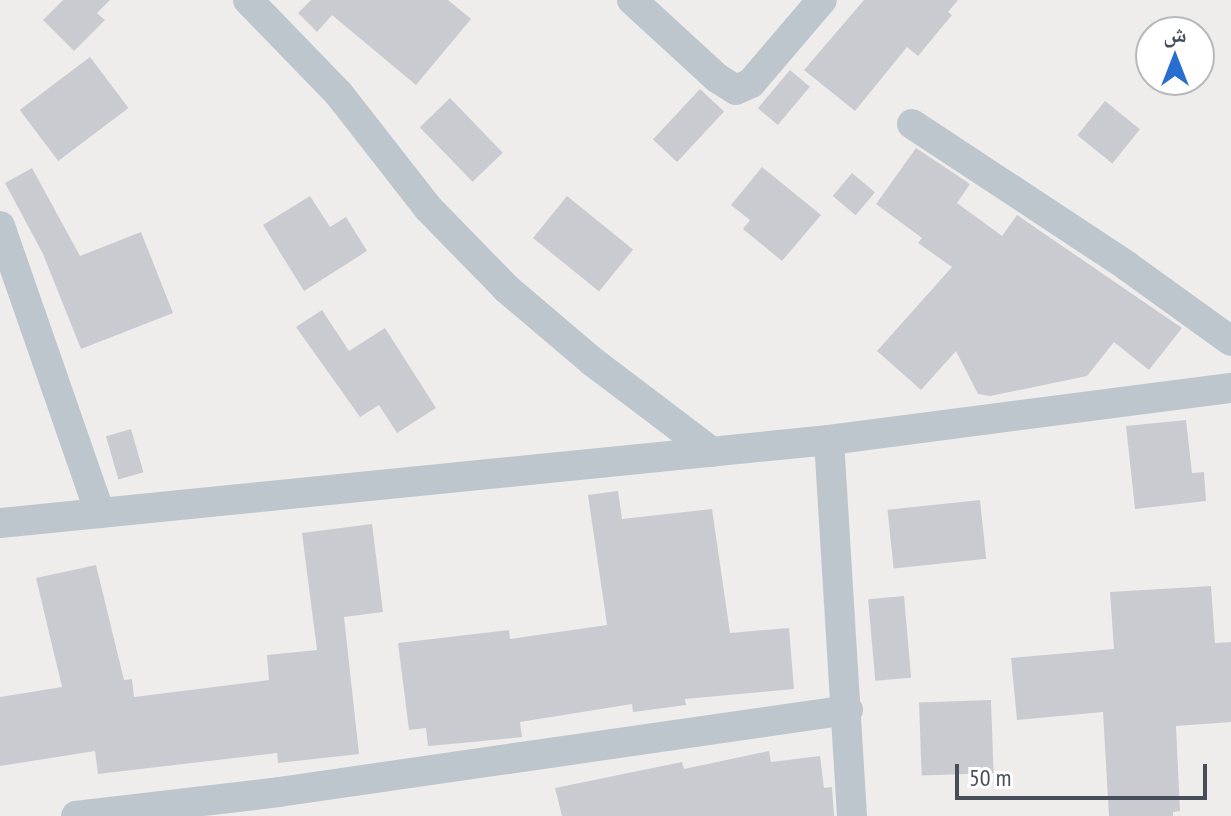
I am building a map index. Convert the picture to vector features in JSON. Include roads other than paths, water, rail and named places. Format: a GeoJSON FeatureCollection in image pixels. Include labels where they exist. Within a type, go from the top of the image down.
{"type":"FeatureCollection","features":[{"type":"Feature","properties":{"kind":"street"},"geometry":{"type":"LineString","coordinates":[[248,0],[339,94],[428,208],[507,289],[593,362],[712,452]]}},
{"type":"Feature","properties":{"kind":"street"},"geometry":{"type":"LineString","coordinates":[[632,0],[717,78],[736,90],[751,83],[822,0]]}},
{"type":"Feature","properties":{"kind":"street"},"geometry":{"type":"LineString","coordinates":[[912,124],[1127,266],[1231,341]]}},
{"type":"Feature","properties":{"kind":"street"},"geometry":{"type":"LineString","coordinates":[[0,226],[8,272],[100,513]]}},
{"type":"Feature","properties":{"kind":"street"},"geometry":{"type":"LineString","coordinates":[[0,523],[829,440],[1231,388]]}},
{"type":"Feature","properties":{"kind":"street"},"geometry":{"type":"LineString","coordinates":[[829,440],[848,710],[852,816]]}},
{"type":"Feature","properties":{"kind":"street"},"geometry":{"type":"LineString","coordinates":[[76,816],[279,792],[848,710]]}}]}
